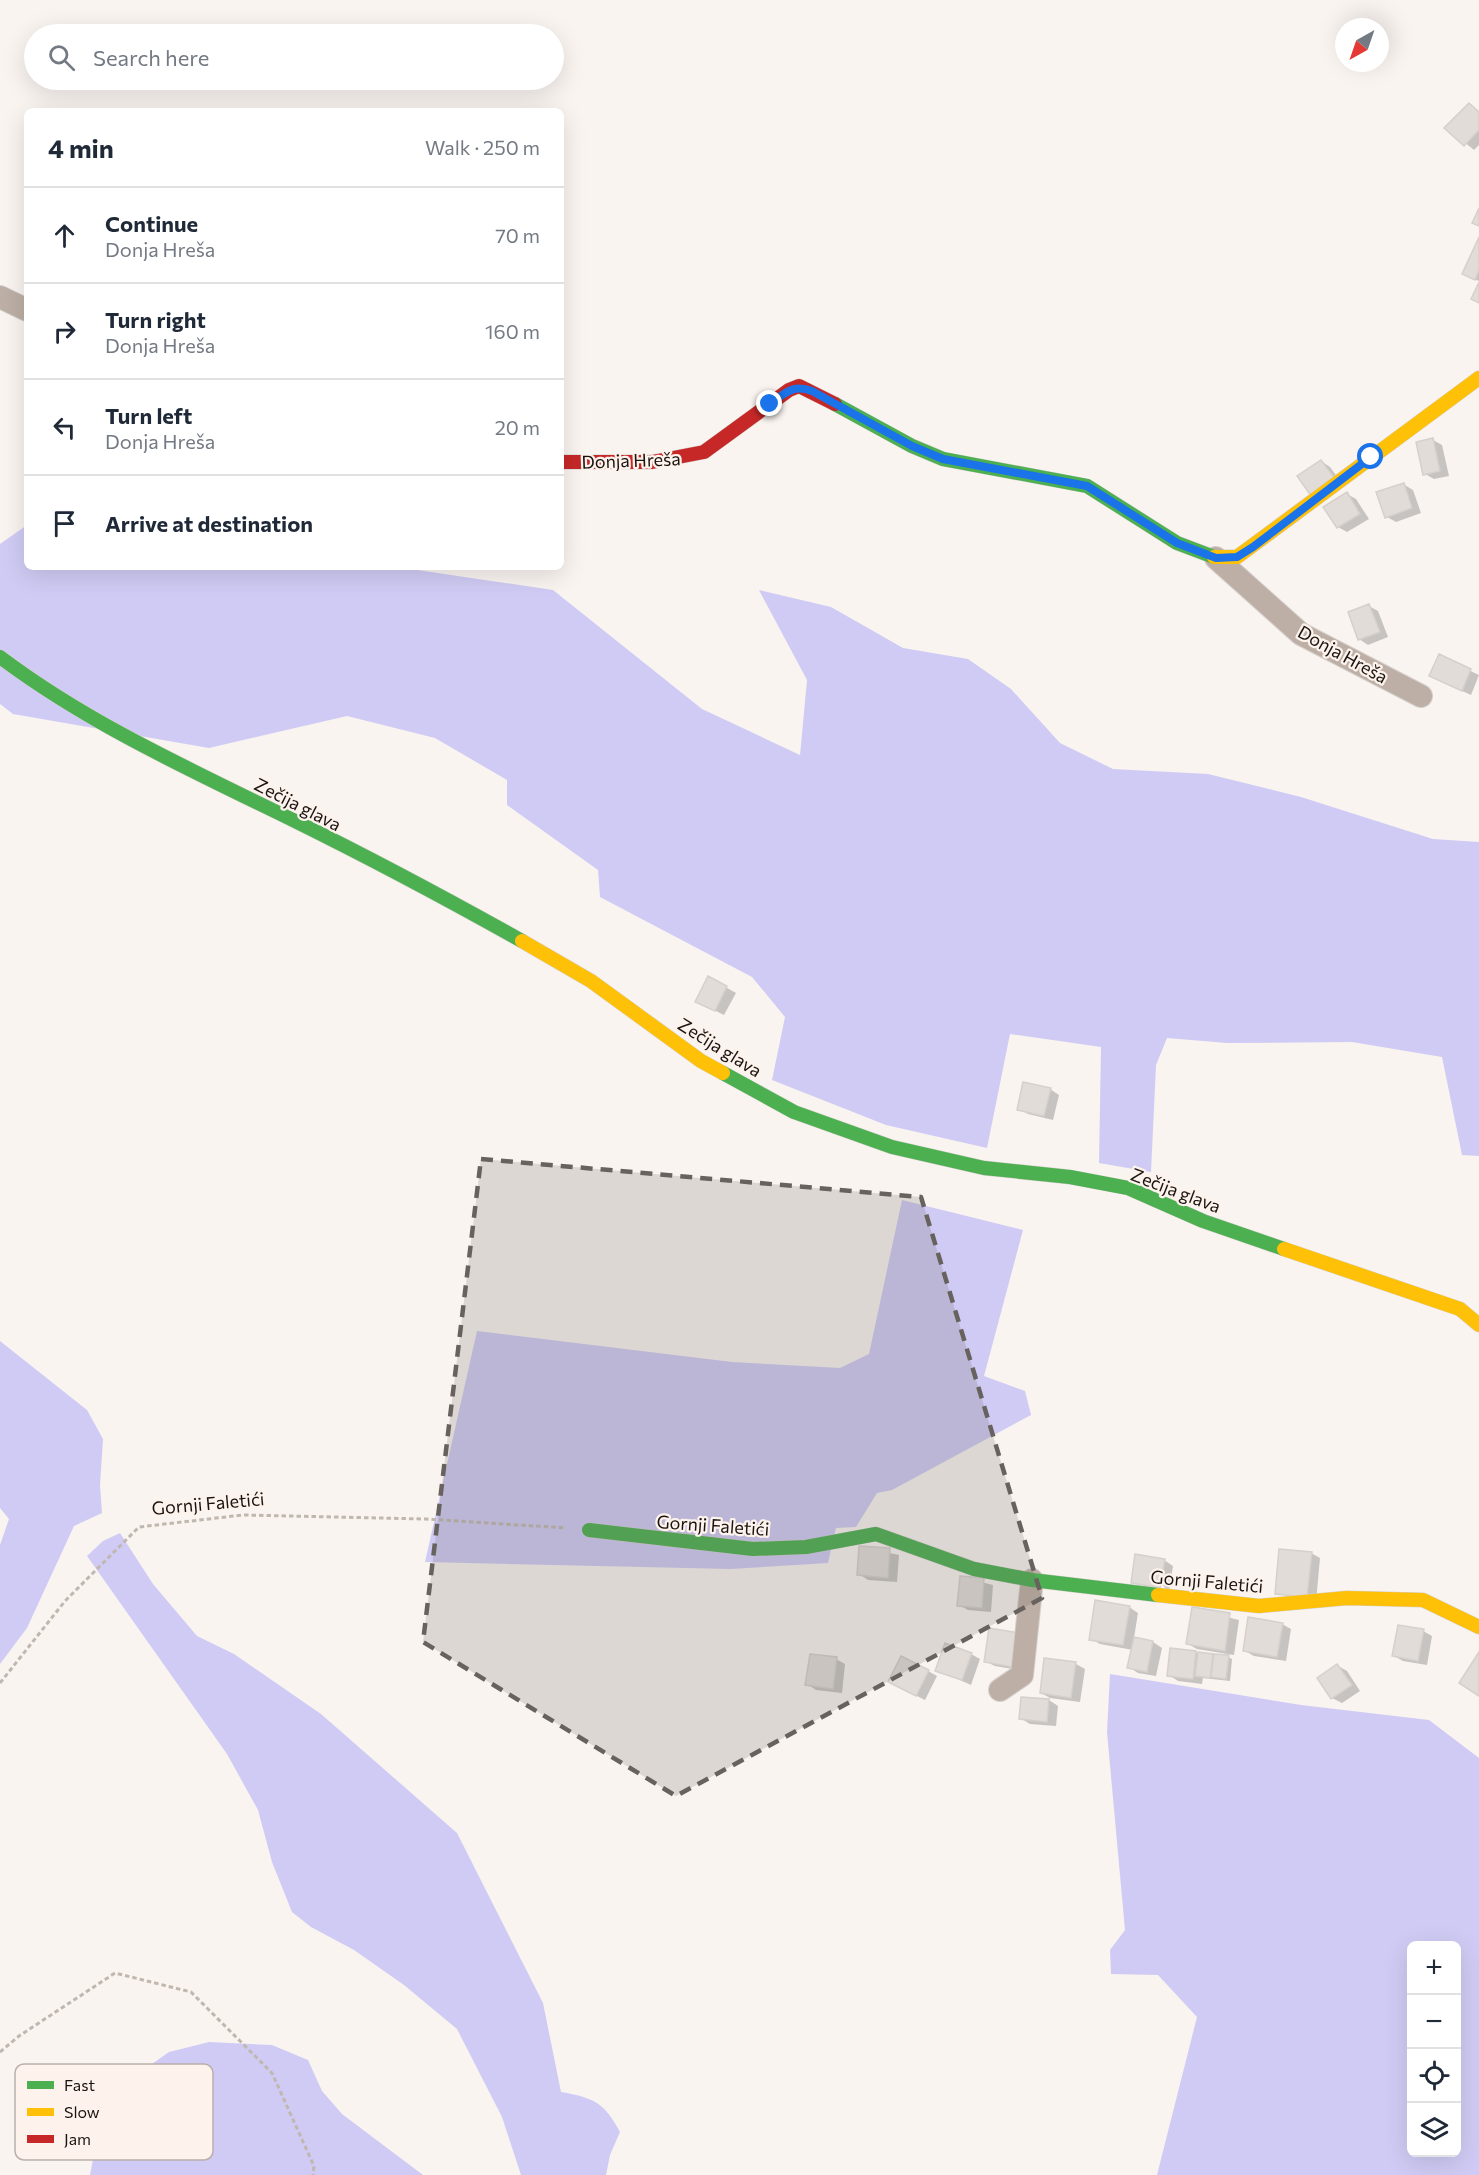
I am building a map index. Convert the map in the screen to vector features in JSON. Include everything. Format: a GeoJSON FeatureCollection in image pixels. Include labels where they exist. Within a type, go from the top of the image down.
{"type":"FeatureCollection","features":[{"type":"Feature","properties":{"kind":"street"},"geometry":{"type":"LineString","coordinates":[[0,297],[24,309]]}},
{"type":"Feature","properties":{"kind":"street"},"geometry":{"type":"LineString","coordinates":[[1216,558],[1237,557],[1253,547],[1479,378]]}},
{"type":"Feature","properties":{"kind":"street","name":"Donja Hreša"},"geometry":{"type":"LineString","coordinates":[[564,462],[614,463],[688,458],[704,452],[789,390],[799,386],[912,446],[943,459],[1087,486],[1177,543],[1216,558],[1301,634],[1421,696]]}},
{"type":"Feature","properties":{"kind":"street","name":"Zečija glava"},"geometry":{"type":"LineString","coordinates":[[0,657],[36,684],[168,759],[319,834],[560,963],[591,981],[701,1061],[794,1112],[892,1147],[984,1168],[1070,1177],[1128,1188],[1203,1221],[1460,1310],[1479,1325]]}},
{"type":"Feature","properties":{"kind":"street","name":"Gornji Faletići"},"geometry":{"type":"LineString","coordinates":[[589,1530],[753,1549],[806,1546],[876,1534],[974,1569],[1032,1580],[1231,1605],[1259,1606],[1347,1598],[1423,1600],[1479,1627]]}},
{"type":"Feature","properties":{"kind":"street"},"geometry":{"type":"LineString","coordinates":[[1000,1690],[1022,1675],[1032,1580]]}},
{"type":"Feature","properties":{"kind":"path","name":"Gornji Faletići"},"geometry":{"type":"LineString","coordinates":[[0,1683],[65,1600],[139,1527],[243,1515],[426,1519],[589,1530]]}},
{"type":"Feature","properties":{"kind":"path"},"geometry":{"type":"LineString","coordinates":[[0,2052],[19,2036],[115,1973],[191,1992],[272,2073],[314,2166],[314,2175]]}},
{"type":"Feature","properties":{"kind":"highlighted area"},"geometry":{"type":"Polygon","coordinates":[[[481,1159],[921,1197],[1042,1598],[676,1796],[423,1642],[481,1159]]]}},
{"type":"Feature","properties":{"kind":"shaded area"},"geometry":{"type":"Polygon","coordinates":[[[24,527],[24,570],[417,570],[553,590],[702,709],[800,755],[807,680],[759,590],[831,607],[903,648],[968,659],[1011,689],[1060,743],[1113,769],[1208,774],[1301,797],[1433,839],[1479,842],[1479,1156],[1462,1155],[1442,1057],[1352,1042],[1227,1043],[1167,1038],[1156,1065],[1151,1172],[1099,1163],[1101,1047],[1010,1034],[987,1148],[886,1125],[772,1080],[785,1017],[752,977],[600,897],[598,870],[507,805],[507,780],[435,738],[347,716],[209,748],[13,714],[0,704],[0,544],[24,527]]]}},
{"type":"Feature","properties":{"kind":"shaded area"},"geometry":{"type":"Polygon","coordinates":[[[902,1200],[1023,1230],[984,1376],[1025,1391],[1031,1415],[892,1490],[877,1493],[856,1527],[836,1528],[828,1563],[731,1569],[425,1562],[477,1331],[732,1362],[840,1368],[869,1354],[902,1200]]]}},
{"type":"Feature","properties":{"kind":"shaded area"},"geometry":{"type":"Polygon","coordinates":[[[0,1341],[87,1410],[103,1439],[100,1485],[102,1513],[74,1526],[27,1628],[0,1664],[0,1545],[9,1519],[0,1508],[0,1341]]]}},
{"type":"Feature","properties":{"kind":"shaded area"},"geometry":{"type":"Polygon","coordinates":[[[120,1533],[153,1584],[197,1636],[234,1654],[321,1714],[457,1833],[543,2003],[561,2092],[597,2103],[609,2114],[620,2132],[610,2155],[606,2175],[521,2175],[502,2117],[457,2029],[404,1985],[354,1950],[311,1927],[292,1912],[272,1862],[258,1810],[227,1754],[87,1556],[103,1541],[120,1533]]]}},
{"type":"Feature","properties":{"kind":"shaded area"},"geometry":{"type":"Polygon","coordinates":[[[1110,1674],[1301,1705],[1429,1720],[1479,1758],[1479,2175],[1157,2175],[1197,2017],[1158,1975],[1111,1974],[1110,1950],[1125,1930],[1107,1732],[1110,1674]]]}},
{"type":"Feature","properties":{"kind":"shaded area"},"geometry":{"type":"Polygon","coordinates":[[[209,2042],[272,2045],[308,2060],[322,2091],[342,2114],[423,2175],[90,2175],[93,2160],[213,2160],[213,2064],[152,2064],[169,2052],[209,2042]]]}},
{"type":"Feature","properties":{"kind":"building"},"geometry":{"type":"Polygon","coordinates":[[[1469,103],[1479,112],[1479,130],[1464,146],[1444,128],[1469,103]]]}},
{"type":"Feature","properties":{"kind":"building"},"geometry":{"type":"Polygon","coordinates":[[[1479,208],[1479,226],[1472,223],[1479,208]]]}},
{"type":"Feature","properties":{"kind":"building"},"geometry":{"type":"Polygon","coordinates":[[[1479,237],[1479,270],[1475,280],[1462,274],[1479,237]]]}},
{"type":"Feature","properties":{"kind":"building"},"geometry":{"type":"Polygon","coordinates":[[[1479,282],[1479,303],[1471,299],[1479,282]]]}},
{"type":"Feature","properties":{"kind":"building"},"geometry":{"type":"Polygon","coordinates":[[[1433,438],[1440,471],[1423,475],[1416,442],[1433,438]]]}},
{"type":"Feature","properties":{"kind":"building"},"geometry":{"type":"Polygon","coordinates":[[[1321,460],[1335,479],[1311,496],[1297,476],[1321,460]]]}},
{"type":"Feature","properties":{"kind":"building"},"geometry":{"type":"Polygon","coordinates":[[[1404,483],[1412,508],[1385,518],[1376,492],[1404,483]]]}},
{"type":"Feature","properties":{"kind":"building"},"geometry":{"type":"Polygon","coordinates":[[[1347,492],[1360,514],[1337,528],[1323,507],[1347,492]]]}},
{"type":"Feature","properties":{"kind":"building"},"geometry":{"type":"Polygon","coordinates":[[[1369,604],[1380,632],[1358,640],[1348,612],[1369,604]]]}},
{"type":"Feature","properties":{"kind":"building"},"geometry":{"type":"Polygon","coordinates":[[[1439,654],[1471,669],[1462,691],[1429,676],[1439,654]]]}},
{"type":"Feature","properties":{"kind":"building"},"geometry":{"type":"Polygon","coordinates":[[[708,976],[727,986],[715,1011],[695,1002],[708,976]]]}},
{"type":"Feature","properties":{"kind":"building"},"geometry":{"type":"Polygon","coordinates":[[[1023,1082],[1051,1088],[1044,1116],[1017,1110],[1023,1082]]]}},
{"type":"Feature","properties":{"kind":"building"},"geometry":{"type":"Polygon","coordinates":[[[859,1546],[890,1548],[888,1578],[857,1575],[859,1546]]]}},
{"type":"Feature","properties":{"kind":"building"},"geometry":{"type":"Polygon","coordinates":[[[1279,1549],[1312,1552],[1307,1597],[1275,1594],[1279,1549]]]}},
{"type":"Feature","properties":{"kind":"building"},"geometry":{"type":"Polygon","coordinates":[[[1135,1554],[1165,1559],[1160,1588],[1131,1583],[1135,1554]]]}},
{"type":"Feature","properties":{"kind":"building"},"geometry":{"type":"Polygon","coordinates":[[[960,1576],[984,1578],[982,1608],[957,1606],[960,1576]]]}},
{"type":"Feature","properties":{"kind":"building"},"geometry":{"type":"Polygon","coordinates":[[[1095,1600],[1130,1606],[1123,1645],[1089,1640],[1095,1600]]]}},
{"type":"Feature","properties":{"kind":"building"},"geometry":{"type":"Polygon","coordinates":[[[1192,1607],[1230,1613],[1225,1651],[1186,1644],[1192,1607]]]}},
{"type":"Feature","properties":{"kind":"building"},"geometry":{"type":"Polygon","coordinates":[[[1248,1617],[1283,1623],[1277,1657],[1243,1651],[1248,1617]]]}},
{"type":"Feature","properties":{"kind":"building"},"geometry":{"type":"Polygon","coordinates":[[[1398,1625],[1424,1629],[1418,1661],[1392,1656],[1398,1625]]]}},
{"type":"Feature","properties":{"kind":"building"},"geometry":{"type":"Polygon","coordinates":[[[989,1628],[1019,1633],[1013,1667],[984,1662],[989,1628]]]}},
{"type":"Feature","properties":{"kind":"building"},"geometry":{"type":"Polygon","coordinates":[[[1134,1637],[1153,1641],[1147,1672],[1127,1668],[1134,1637]]]}},
{"type":"Feature","properties":{"kind":"building"},"geometry":{"type":"Polygon","coordinates":[[[945,1643],[972,1653],[962,1680],[935,1671],[945,1643]]]}},
{"type":"Feature","properties":{"kind":"building"},"geometry":{"type":"Polygon","coordinates":[[[1170,1648],[1196,1651],[1193,1679],[1167,1676],[1170,1648]]]}},
{"type":"Feature","properties":{"kind":"building"},"geometry":{"type":"Polygon","coordinates":[[[1198,1652],[1213,1654],[1210,1678],[1195,1676],[1198,1652]]]}},
{"type":"Feature","properties":{"kind":"building"},"geometry":{"type":"Polygon","coordinates":[[[1479,1652],[1479,1696],[1459,1683],[1479,1652]]]}},
{"type":"Feature","properties":{"kind":"building"},"geometry":{"type":"Polygon","coordinates":[[[810,1654],[837,1657],[833,1689],[805,1685],[810,1654]]]}},
{"type":"Feature","properties":{"kind":"building"},"geometry":{"type":"Polygon","coordinates":[[[1214,1654],[1229,1655],[1226,1679],[1211,1677],[1214,1654]]]}},
{"type":"Feature","properties":{"kind":"building"},"geometry":{"type":"Polygon","coordinates":[[[901,1656],[929,1670],[916,1696],[888,1682],[901,1656]]]}},
{"type":"Feature","properties":{"kind":"building"},"geometry":{"type":"Polygon","coordinates":[[[1044,1658],[1076,1662],[1071,1698],[1040,1693],[1044,1658]]]}},
{"type":"Feature","properties":{"kind":"building"},"geometry":{"type":"Polygon","coordinates":[[[1337,1664],[1352,1685],[1331,1699],[1317,1678],[1337,1664]]]}},
{"type":"Feature","properties":{"kind":"building"},"geometry":{"type":"Polygon","coordinates":[[[1021,1697],[1049,1699],[1047,1722],[1019,1719],[1021,1697]]]}},
{"type":"Feature","properties":{"kind":"traffic: fast"},"geometry":{"type":"LineString","coordinates":[[835,404],[912,446],[943,459],[1087,486],[1177,543],[1214,557]]}},
{"type":"Feature","properties":{"kind":"traffic: fast"},"geometry":{"type":"LineString","coordinates":[[0,657],[69,704],[105,725],[180,765],[351,849],[522,941]]}},
{"type":"Feature","properties":{"kind":"traffic: fast"},"geometry":{"type":"LineString","coordinates":[[723,1073],[794,1112],[892,1147],[984,1168],[1070,1177],[1128,1188],[1203,1221],[1284,1249]]}},
{"type":"Feature","properties":{"kind":"traffic: fast"},"geometry":{"type":"LineString","coordinates":[[589,1530],[753,1549],[806,1547],[876,1534],[974,1569],[1032,1580],[1158,1595]]}},
{"type":"Feature","properties":{"kind":"traffic: slow"},"geometry":{"type":"LineString","coordinates":[[1214,557],[1237,557],[1479,378]]}},
{"type":"Feature","properties":{"kind":"traffic: slow"},"geometry":{"type":"LineString","coordinates":[[522,941],[591,981],[701,1061],[723,1073]]}},
{"type":"Feature","properties":{"kind":"traffic: slow"},"geometry":{"type":"LineString","coordinates":[[1284,1249],[1460,1309],[1479,1325]]}},
{"type":"Feature","properties":{"kind":"traffic: slow"},"geometry":{"type":"LineString","coordinates":[[1158,1595],[1259,1606],[1347,1598],[1423,1600],[1479,1627]]}},
{"type":"Feature","properties":{"kind":"traffic: jam"},"geometry":{"type":"LineString","coordinates":[[564,462],[652,462],[704,452],[789,390],[799,386],[835,404]]}},
{"type":"Feature","properties":{"kind":"route"},"geometry":{"type":"LineString","coordinates":[[770,404],[789,390],[799,386],[912,446],[943,459],[1087,486],[1177,543],[1216,558],[1237,557],[1253,547],[1371,457]]}}]}
